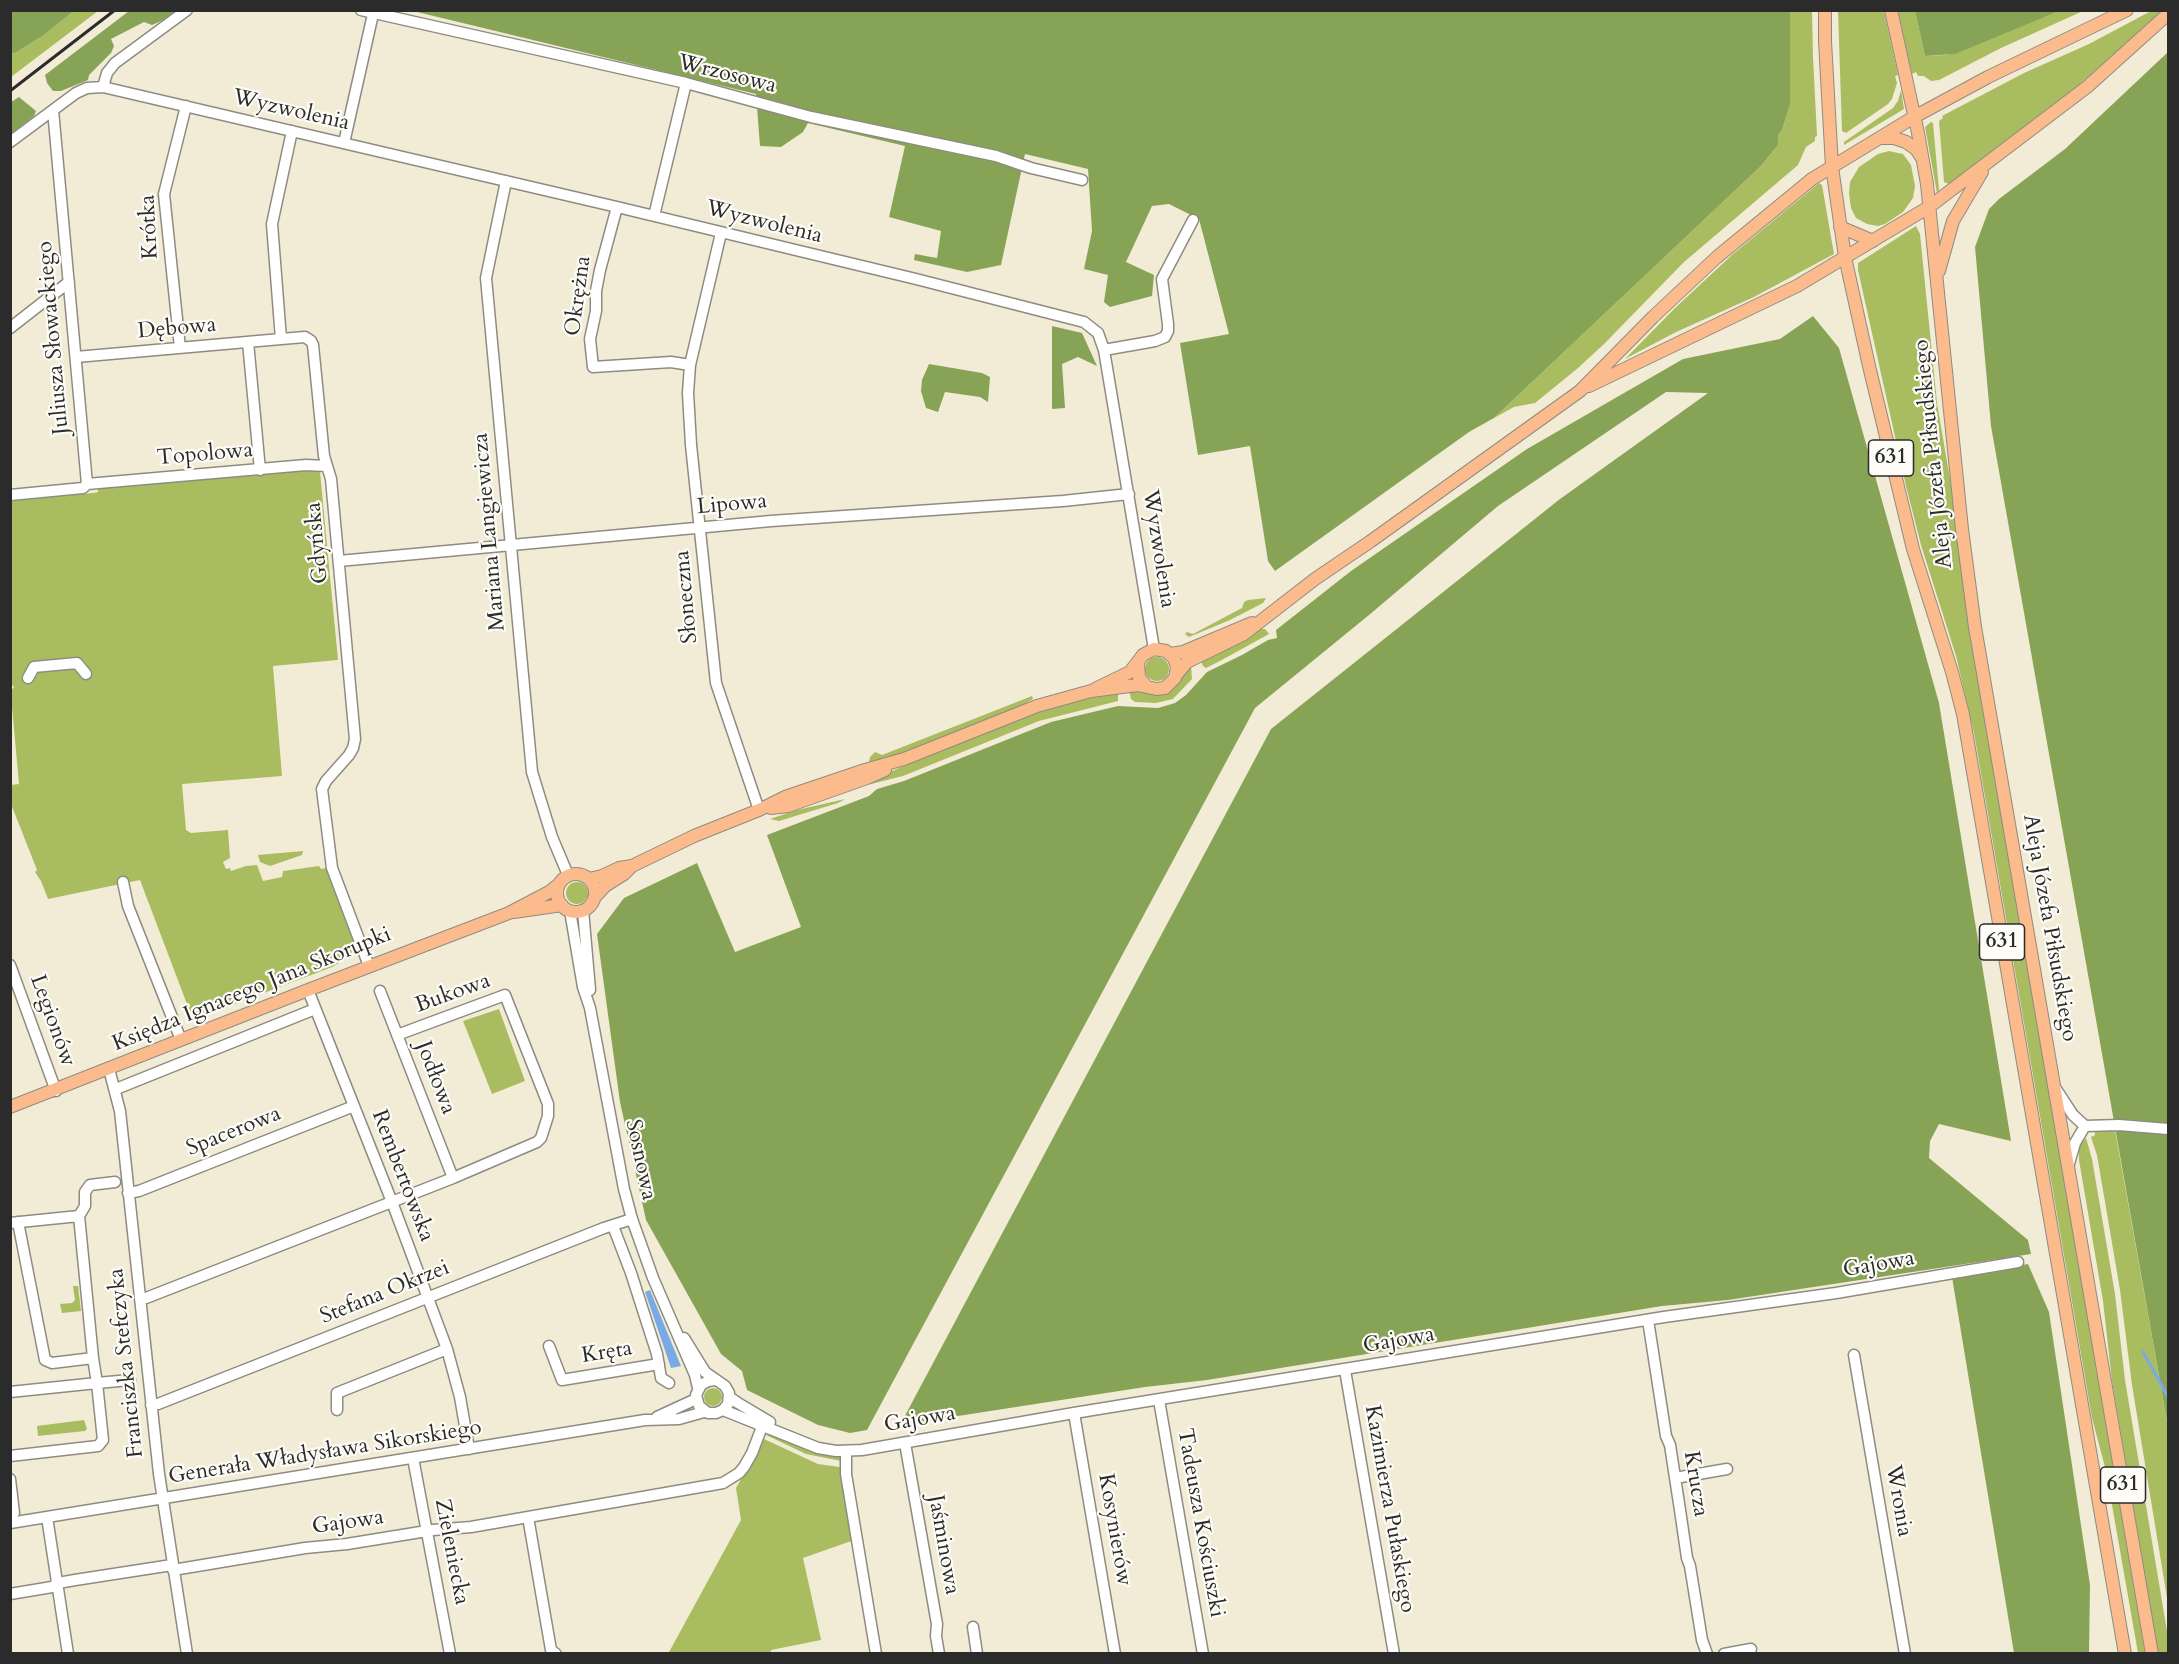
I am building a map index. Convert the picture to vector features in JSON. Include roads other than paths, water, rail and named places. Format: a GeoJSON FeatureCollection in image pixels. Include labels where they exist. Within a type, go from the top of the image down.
{"type":"FeatureCollection","features":[{"type":"Feature","properties":{"kind":"main road","name":"631"},"geometry":{"type":"LineString","coordinates":[[1825,10],[1826,76],[1832,167],[1845,258]]}},
{"type":"Feature","properties":{"kind":"main road","name":"631"},"geometry":{"type":"LineString","coordinates":[[1891,10],[1923,159],[1929,207]]}},
{"type":"Feature","properties":{"kind":"main road"},"geometry":{"type":"LineString","coordinates":[[589,879],[597,878],[619,868],[632,866],[694,836],[759,810],[788,806],[877,774],[904,759],[1037,706],[1091,691],[1133,685],[1156,689],[1165,688],[1173,682],[1187,662],[1235,640],[1316,579],[1580,391],[1653,317],[1717,257],[1812,179],[1914,117],[1988,77],[2127,10]]}},
{"type":"Feature","properties":{"kind":"main road"},"geometry":{"type":"LineString","coordinates":[[1580,391],[1752,309],[1845,258],[1929,207],[2087,87],[2169,14]]}},
{"type":"Feature","properties":{"kind":"main road"},"geometry":{"type":"LineString","coordinates":[[1879,138],[1894,138],[1906,142],[1916,149],[1923,159]]}},
{"type":"Feature","properties":{"kind":"main road"},"geometry":{"type":"LineString","coordinates":[[1938,293],[1943,253],[1956,216],[1979,176],[2007,149]]}},
{"type":"Feature","properties":{"kind":"main road","name":"Aleja Józefa Piłsudskiego"},"geometry":{"type":"LineString","coordinates":[[1929,207],[1962,529],[1976,627],[2152,1653]]}},
{"type":"Feature","properties":{"kind":"main road"},"geometry":{"type":"LineString","coordinates":[[1840,227],[1873,241]]}},
{"type":"Feature","properties":{"kind":"main road","name":"Aleja Józefa Piłsudskiego"},"geometry":{"type":"LineString","coordinates":[[1845,258],[1913,549],[1963,714],[2125,1653]]}},
{"type":"Feature","properties":{"kind":"main road"},"geometry":{"type":"LineString","coordinates":[[1170,654],[1183,652],[1264,618]]}},
{"type":"Feature","properties":{"kind":"main road"},"geometry":{"type":"LineString","coordinates":[[1091,691],[1126,675],[1133,670],[1143,655],[1154,649],[1164,650],[1170,654],[1177,663],[1177,674]]}},
{"type":"Feature","properties":{"kind":"main road"},"geometry":{"type":"LineString","coordinates":[[1138,662],[1138,677],[1147,687]]}},
{"type":"Feature","properties":{"kind":"main road"},"geometry":{"type":"LineString","coordinates":[[594,898],[594,887],[589,879],[581,874],[568,875],[558,885],[557,896],[566,908],[583,910],[589,907],[605,886],[632,866]]}},
{"type":"Feature","properties":{"kind":"main road","name":"Księdza Ignacego Jana Skorupki"},"geometry":{"type":"LineString","coordinates":[[10,1107],[509,913],[558,885]]}},
{"type":"Feature","properties":{"kind":"main road","name":"Księdza Ignacego Jana Skorupki"},"geometry":{"type":"LineString","coordinates":[[509,913],[566,908]]}},
{"type":"Feature","properties":{"kind":"street"},"geometry":{"type":"LineString","coordinates":[[10,142],[82,90],[103,87],[107,73],[115,63],[187,10]]}},
{"type":"Feature","properties":{"kind":"street","name":"Wrzosowa"},"geometry":{"type":"LineString","coordinates":[[362,10],[686,83],[811,117],[996,156],[1031,168],[1083,180]]}},
{"type":"Feature","properties":{"kind":"street"},"geometry":{"type":"LineString","coordinates":[[344,143],[373,14]]}},
{"type":"Feature","properties":{"kind":"street"},"geometry":{"type":"LineString","coordinates":[[654,216],[686,83]]}},
{"type":"Feature","properties":{"kind":"street","name":"Wyzwolenia"},"geometry":{"type":"LineString","coordinates":[[103,87],[617,207],[1084,322],[1098,333],[1104,350],[1154,649]]}},
{"type":"Feature","properties":{"kind":"street","name":"Krótka"},"geometry":{"type":"LineString","coordinates":[[180,348],[164,194],[186,106]]}},
{"type":"Feature","properties":{"kind":"street","name":"Juliusza Słowackiego"},"geometry":{"type":"LineString","coordinates":[[53,110],[87,484]]}},
{"type":"Feature","properties":{"kind":"street"},"geometry":{"type":"LineString","coordinates":[[281,339],[272,224],[292,131]]}},
{"type":"Feature","properties":{"kind":"street","name":"Mariana Langiewicza"},"geometry":{"type":"LineString","coordinates":[[506,181],[486,278],[532,772],[552,837],[568,875]]}},
{"type":"Feature","properties":{"kind":"street","name":"Okrężna"},"geometry":{"type":"LineString","coordinates":[[617,207],[596,291],[596,311],[590,339],[593,367],[671,362],[690,364]]}},
{"type":"Feature","properties":{"kind":"street"},"geometry":{"type":"LineString","coordinates":[[1104,350],[1155,341],[1165,337],[1168,324],[1162,279],[1194,220]]}},
{"type":"Feature","properties":{"kind":"street","name":"Słoneczna"},"geometry":{"type":"LineString","coordinates":[[721,233],[690,364],[688,393],[712,661],[716,684],[759,810]]}},
{"type":"Feature","properties":{"kind":"street"},"geometry":{"type":"LineString","coordinates":[[10,328],[69,282]]}},
{"type":"Feature","properties":{"kind":"street","name":"Gdyńska"},"geometry":{"type":"LineString","coordinates":[[281,339],[305,337],[312,341],[313,345],[326,466],[331,479],[354,739],[349,756],[326,781],[322,789],[332,868],[369,966]]}},
{"type":"Feature","properties":{"kind":"street","name":"Dębowa"},"geometry":{"type":"LineString","coordinates":[[76,357],[281,339]]}},
{"type":"Feature","properties":{"kind":"street"},"geometry":{"type":"LineString","coordinates":[[248,342],[260,470]]}},
{"type":"Feature","properties":{"kind":"street","name":"Topolowa"},"geometry":{"type":"LineString","coordinates":[[87,484],[306,465],[326,466]]}},
{"type":"Feature","properties":{"kind":"street"},"geometry":{"type":"LineString","coordinates":[[10,495],[83,488],[87,484]]}},
{"type":"Feature","properties":{"kind":"street","name":"Lipowa"},"geometry":{"type":"LineString","coordinates":[[339,561],[771,520],[1129,494]]}},
{"type":"Feature","properties":{"kind":"street"},"geometry":{"type":"LineString","coordinates":[[27,678],[34,667],[77,663],[86,674]]}},
{"type":"Feature","properties":{"kind":"street"},"geometry":{"type":"LineString","coordinates":[[123,882],[126,901],[181,1040]]}},
{"type":"Feature","properties":{"kind":"street","name":"Sosnowa"},"geometry":{"type":"LineString","coordinates":[[566,908],[583,987],[590,1008]]}},
{"type":"Feature","properties":{"kind":"street","name":"Sosnowa"},"geometry":{"type":"LineString","coordinates":[[583,910],[590,1008],[624,1189],[653,1278],[698,1388]]}},
{"type":"Feature","properties":{"kind":"street","name":"Legionów"},"geometry":{"type":"LineString","coordinates":[[10,965],[56,1091]]}},
{"type":"Feature","properties":{"kind":"street","name":"Rembertowska"},"geometry":{"type":"LineString","coordinates":[[308,990],[447,1349],[460,1396],[470,1449]]}},
{"type":"Feature","properties":{"kind":"street","name":"Jodłowa"},"geometry":{"type":"LineString","coordinates":[[380,991],[453,1178]]}},
{"type":"Feature","properties":{"kind":"street","name":"Bukowa"},"geometry":{"type":"LineString","coordinates":[[397,1035],[505,995],[548,1104],[543,1134],[537,1142],[453,1178]]}},
{"type":"Feature","properties":{"kind":"street","name":"Księdza Ignacego Jana Skorupki"},"geometry":{"type":"LineString","coordinates":[[116,1089],[315,1009]]}},
{"type":"Feature","properties":{"kind":"street","name":"Franciszka Stefczyka"},"geometry":{"type":"LineString","coordinates":[[110,1069],[120,1111],[162,1499],[187,1653]]}},
{"type":"Feature","properties":{"kind":"street"},"geometry":{"type":"LineString","coordinates":[[2055,1088],[2073,1115],[2085,1126],[2119,1125],[2169,1130]]}},
{"type":"Feature","properties":{"kind":"street","name":"Spacerowa"},"geometry":{"type":"LineString","coordinates":[[128,1193],[139,1191],[354,1106]]}},
{"type":"Feature","properties":{"kind":"street"},"geometry":{"type":"LineString","coordinates":[[2068,1167],[2075,1143],[2085,1126]]}},
{"type":"Feature","properties":{"kind":"street"},"geometry":{"type":"LineString","coordinates":[[140,1299],[453,1178]]}},
{"type":"Feature","properties":{"kind":"street"},"geometry":{"type":"LineString","coordinates":[[10,1456],[98,1446],[103,1440],[79,1216],[85,1208],[85,1192],[90,1185],[115,1182]]}},
{"type":"Feature","properties":{"kind":"street"},"geometry":{"type":"LineString","coordinates":[[79,1216],[14,1223],[45,1360],[52,1363],[93,1358]]}},
{"type":"Feature","properties":{"kind":"street","name":"Stefana Okrzei"},"geometry":{"type":"LineString","coordinates":[[152,1405],[632,1219]]}},
{"type":"Feature","properties":{"kind":"street","name":"Sosnowa"},"geometry":{"type":"LineString","coordinates":[[613,1226],[631,1273],[662,1378],[669,1383]]}},
{"type":"Feature","properties":{"kind":"street","name":"Gajowa"},"geometry":{"type":"LineString","coordinates":[[723,1410],[764,1423],[818,1448],[846,1451],[2018,1262]]}},
{"type":"Feature","properties":{"kind":"street","name":"Sosnowa"},"geometry":{"type":"LineString","coordinates":[[669,1315],[705,1372],[716,1380]]}},
{"type":"Feature","properties":{"kind":"street","name":"Krucza"},"geometry":{"type":"LineString","coordinates":[[1648,1320],[1687,1558],[1702,1640],[1707,1653]]}},
{"type":"Feature","properties":{"kind":"street","name":"Kręta"},"geometry":{"type":"LineString","coordinates":[[549,1346],[562,1380],[659,1364]]}},
{"type":"Feature","properties":{"kind":"street"},"geometry":{"type":"LineString","coordinates":[[337,1410],[337,1393],[447,1349]]}},
{"type":"Feature","properties":{"kind":"street","name":"Wronia"},"geometry":{"type":"LineString","coordinates":[[1854,1355],[1905,1653]]}},
{"type":"Feature","properties":{"kind":"street","name":"Kazimierza Pułaskiego"},"geometry":{"type":"LineString","coordinates":[[1345,1370],[1394,1653]]}},
{"type":"Feature","properties":{"kind":"street"},"geometry":{"type":"LineString","coordinates":[[10,1392],[130,1380]]}},
{"type":"Feature","properties":{"kind":"street"},"geometry":{"type":"LineString","coordinates":[[716,1380],[725,1386],[729,1396],[728,1404],[716,1413],[704,1412],[696,1399],[698,1388],[708,1381],[716,1380]]}},
{"type":"Feature","properties":{"kind":"street","name":"Gajowa"},"geometry":{"type":"LineString","coordinates":[[729,1396],[764,1423]]}},
{"type":"Feature","properties":{"kind":"street","name":"Generała Władysława Sikorskiego"},"geometry":{"type":"LineString","coordinates":[[645,1420],[673,1411],[696,1399]]}},
{"type":"Feature","properties":{"kind":"street","name":"Tadeusza Kościuszki"},"geometry":{"type":"LineString","coordinates":[[1159,1400],[1203,1653]]}},
{"type":"Feature","properties":{"kind":"street","name":"Generała Władysława Sikorskiego"},"geometry":{"type":"LineString","coordinates":[[12,1518],[47,1517],[645,1420],[679,1419],[704,1412]]}},
{"type":"Feature","properties":{"kind":"street","name":"Kosynierów"},"geometry":{"type":"LineString","coordinates":[[1074,1413],[1115,1653]]}},
{"type":"Feature","properties":{"kind":"street","name":"Gajowa"},"geometry":{"type":"LineString","coordinates":[[10,1594],[52,1587],[58,1583],[427,1531],[471,1527],[723,1483],[744,1467],[764,1423]]}},
{"type":"Feature","properties":{"kind":"street","name":"Jaśminowa"},"geometry":{"type":"LineString","coordinates":[[906,1443],[937,1624],[936,1636],[939,1653]]}},
{"type":"Feature","properties":{"kind":"street"},"geometry":{"type":"LineString","coordinates":[[846,1451],[846,1474],[876,1653]]}},
{"type":"Feature","properties":{"kind":"street","name":"Zieleniecka"},"geometry":{"type":"LineString","coordinates":[[413,1458],[450,1653]]}},
{"type":"Feature","properties":{"kind":"street"},"geometry":{"type":"LineString","coordinates":[[1675,1478],[1726,1469]]}},
{"type":"Feature","properties":{"kind":"street"},"geometry":{"type":"LineString","coordinates":[[10,1479],[12,1518]]}},
{"type":"Feature","properties":{"kind":"street"},"geometry":{"type":"LineString","coordinates":[[47,1517],[68,1653]]}},
{"type":"Feature","properties":{"kind":"street"},"geometry":{"type":"LineString","coordinates":[[528,1517],[551,1650],[556,1653]]}},
{"type":"Feature","properties":{"kind":"street"},"geometry":{"type":"LineString","coordinates":[[973,1627],[977,1653]]}},
{"type":"Feature","properties":{"kind":"street"},"geometry":{"type":"LineString","coordinates":[[1724,1653],[1751,1649]]}},
{"type":"Feature","properties":{"kind":"water"},"geometry":{"type":"Polygon","coordinates":[[[650,1290],[681,1366],[671,1368],[645,1292],[650,1290]]]}},
{"type":"Feature","properties":{"kind":"waterway"},"geometry":{"type":"LineString","coordinates":[[2143,1352],[2168,1397]]}},
{"type":"Feature","properties":{"kind":"railway"},"geometry":{"type":"LineString","coordinates":[[10,91],[115,10]]}}]}
